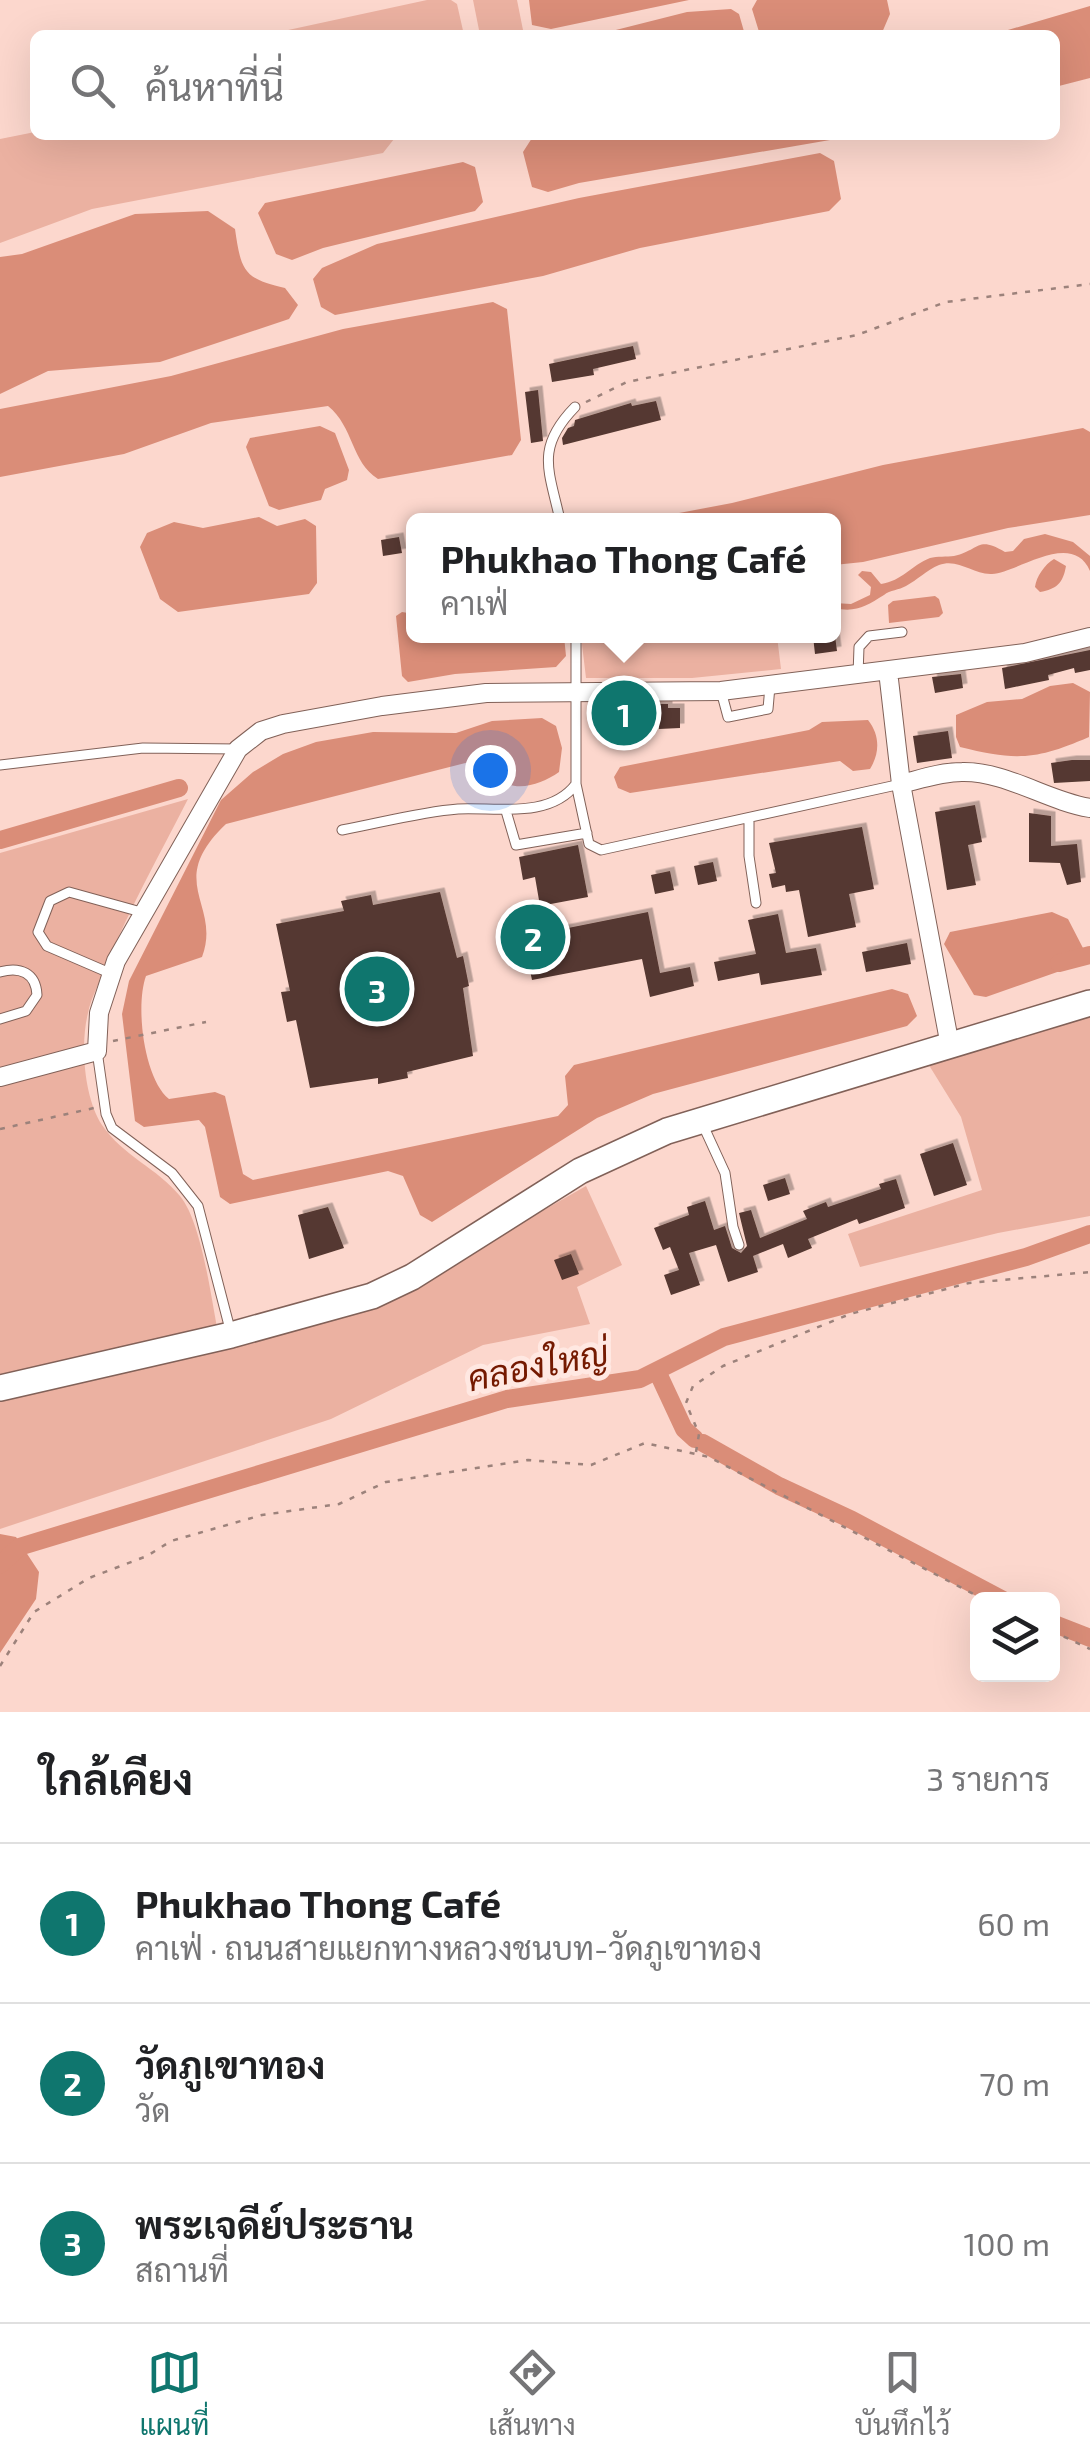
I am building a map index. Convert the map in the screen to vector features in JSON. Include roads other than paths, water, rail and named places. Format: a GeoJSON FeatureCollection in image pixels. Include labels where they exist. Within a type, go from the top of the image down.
{"type":"FeatureCollection","features":[{"type":"Feature","properties":{"kind":"street"},"geometry":{"type":"LineString","coordinates":[[0,1077],[97,1051],[98,1013],[142,912],[238,748],[261,731],[382,706],[486,693],[721,691],[770,686],[1025,653],[1090,637]]}},
{"type":"Feature","properties":{"kind":"street"},"geometry":{"type":"LineString","coordinates":[[888,671],[901,784],[950,1046]]}},
{"type":"Feature","properties":{"kind":"street"},"geometry":{"type":"LineString","coordinates":[[901,784],[966,771],[1090,808]]}},
{"type":"Feature","properties":{"kind":"street"},"geometry":{"type":"LineString","coordinates":[[0,1388],[231,1335],[372,1296],[412,1277],[614,1153],[701,1120],[1090,1003]]}},
{"type":"Feature","properties":{"kind":"lane"},"geometry":{"type":"LineString","coordinates":[[559,513],[548,448],[558,425],[575,407]]}},
{"type":"Feature","properties":{"kind":"lane"},"geometry":{"type":"LineString","coordinates":[[858,675],[859,647],[869,636],[902,632]]}},
{"type":"Feature","properties":{"kind":"lane"},"geometry":{"type":"LineString","coordinates":[[576,643],[576,784],[589,844],[601,850],[901,784]]}},
{"type":"Feature","properties":{"kind":"lane"},"geometry":{"type":"LineString","coordinates":[[721,691],[728,716],[768,709],[770,686]]}},
{"type":"Feature","properties":{"kind":"lane"},"geometry":{"type":"LineString","coordinates":[[0,765],[143,748],[238,748]]}},
{"type":"Feature","properties":{"kind":"lane"},"geometry":{"type":"LineString","coordinates":[[342,830],[458,809],[506,811],[558,801],[576,784]]}},
{"type":"Feature","properties":{"kind":"lane"},"geometry":{"type":"LineString","coordinates":[[506,811],[516,846],[587,833]]}},
{"type":"Feature","properties":{"kind":"lane"},"geometry":{"type":"LineString","coordinates":[[749,818],[749,856],[756,902]]}},
{"type":"Feature","properties":{"kind":"lane"},"geometry":{"type":"LineString","coordinates":[[112,974],[47,946],[38,932],[50,900],[69,892],[142,912]]}},
{"type":"Feature","properties":{"kind":"lane"},"geometry":{"type":"LineString","coordinates":[[0,972],[21,970],[32,977],[37,989],[35,1002],[26,1011],[0,1019]]}},
{"type":"Feature","properties":{"kind":"lane"},"geometry":{"type":"LineString","coordinates":[[97,1051],[112,1128],[172,1173],[198,1206],[231,1335]]}},
{"type":"Feature","properties":{"kind":"lane"},"geometry":{"type":"LineString","coordinates":[[701,1120],[724,1173],[739,1244]]}},
{"type":"Feature","properties":{"kind":"waterway"},"geometry":{"type":"LineString","coordinates":[[0,840],[179,788]]}},
{"type":"Feature","properties":{"kind":"waterway"},"geometry":{"type":"LineString","coordinates":[[1059,963],[1090,955]]}},
{"type":"Feature","properties":{"kind":"waterway","name":"คลองใหญ่"},"geometry":{"type":"LineString","coordinates":[[0,1565],[19,1547],[507,1399],[640,1379],[724,1337],[1026,1257],[1090,1234]]}},
{"type":"Feature","properties":{"kind":"waterway"},"geometry":{"type":"LineString","coordinates":[[657,1371],[684,1429],[695,1439]]}},
{"type":"Feature","properties":{"kind":"waterway"},"geometry":{"type":"LineString","coordinates":[[703,1443],[988,1592]]}},
{"type":"Feature","properties":{"kind":"waterway"},"geometry":{"type":"LineString","coordinates":[[1060,1626],[1090,1638]]}},
{"type":"Feature","properties":{"kind":"place","name":"Phukhao Thong Café"},"geometry":{"type":"Point","coordinates":[624,713]}},
{"type":"Feature","properties":{"kind":"place","name":"วัดภูเขาทอง"},"geometry":{"type":"Point","coordinates":[533,937]}},
{"type":"Feature","properties":{"kind":"place","name":"พระเจดีย์ประธาน"},"geometry":{"type":"Point","coordinates":[377,989]}}]}
